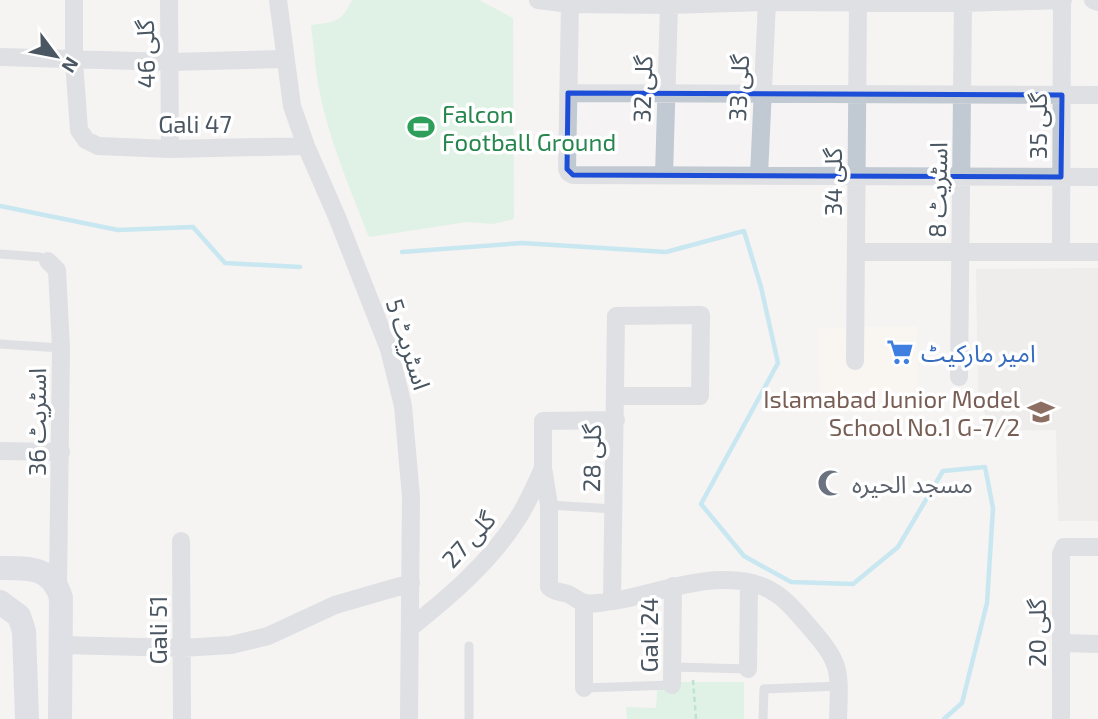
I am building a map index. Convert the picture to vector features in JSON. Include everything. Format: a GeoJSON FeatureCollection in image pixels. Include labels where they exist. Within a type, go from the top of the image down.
{"type":"FeatureCollection","features":[{"type":"Feature","properties":{"kind":"street"},"geometry":{"type":"LineString","coordinates":[[74,0],[74,61]]}},
{"type":"Feature","properties":{"kind":"street","name":"گلی 46"},"geometry":{"type":"LineString","coordinates":[[169,0],[170,149]]}},
{"type":"Feature","properties":{"kind":"street","name":"اسٹریٹ 5"},"geometry":{"type":"LineString","coordinates":[[278,0],[292,106],[389,349],[404,406],[411,497],[409,719]]}},
{"type":"Feature","properties":{"kind":"street"},"geometry":{"type":"LineString","coordinates":[[538,0],[570,4],[669,5],[1062,0]]}},
{"type":"Feature","properties":{"kind":"street","name":"گلی 35"},"geometry":{"type":"LineString","coordinates":[[1061,252],[1062,0]]}},
{"type":"Feature","properties":{"kind":"street","name":"گلی 33"},"geometry":{"type":"LineString","coordinates":[[759,175],[767,2]]}},
{"type":"Feature","properties":{"kind":"street","name":"گلی 34"},"geometry":{"type":"LineString","coordinates":[[855,361],[858,2]]}},
{"type":"Feature","properties":{"kind":"street","name":"اسٹریٹ 8"},"geometry":{"type":"LineString","coordinates":[[959,377],[963,3]]}},
{"type":"Feature","properties":{"kind":"street"},"geometry":{"type":"LineString","coordinates":[[570,4],[569,173],[1098,177]]}},
{"type":"Feature","properties":{"kind":"street","name":"گلی 32"},"geometry":{"type":"LineString","coordinates":[[664,175],[669,5]]}},
{"type":"Feature","properties":{"kind":"street"},"geometry":{"type":"LineString","coordinates":[[0,57],[170,62],[285,59]]}},
{"type":"Feature","properties":{"kind":"street","name":"Gali 47"},"geometry":{"type":"LineString","coordinates":[[74,61],[79,130],[86,140],[99,146],[170,149],[306,146]]}},
{"type":"Feature","properties":{"kind":"street"},"geometry":{"type":"LineString","coordinates":[[568,93],[1098,95]]}},
{"type":"Feature","properties":{"kind":"street"},"geometry":{"type":"LineString","coordinates":[[856,252],[1098,253]]}},
{"type":"Feature","properties":{"kind":"street","name":"اسٹریٹ 36"},"geometry":{"type":"LineString","coordinates":[[48,261],[57,270],[61,348],[61,452],[55,583]]}},
{"type":"Feature","properties":{"kind":"street","name":"گلی 28"},"geometry":{"type":"LineString","coordinates":[[612,601],[617,396],[616,316],[701,315],[700,396],[617,396]]}},
{"type":"Feature","properties":{"kind":"street","name":"گلی 27"},"geometry":{"type":"LineString","coordinates":[[577,599],[555,592],[549,587],[549,505],[543,468],[543,421],[616,420]]}},
{"type":"Feature","properties":{"kind":"street"},"geometry":{"type":"LineString","coordinates":[[0,450],[61,452]]}},
{"type":"Feature","properties":{"kind":"street","name":"گلی 27"},"geometry":{"type":"LineString","coordinates":[[410,628],[479,568],[500,544],[518,519],[543,468]]}},
{"type":"Feature","properties":{"kind":"street","name":"Gali 51"},"geometry":{"type":"LineString","coordinates":[[181,541],[182,719]]}},
{"type":"Feature","properties":{"kind":"street","name":"گلی 20"},"geometry":{"type":"LineString","coordinates":[[1061,719],[1061,554],[1064,547],[1098,547]]}},
{"type":"Feature","properties":{"kind":"street"},"geometry":{"type":"LineString","coordinates":[[0,568],[32,568],[55,583],[61,598],[60,719]]}},
{"type":"Feature","properties":{"kind":"street"},"geometry":{"type":"LineString","coordinates":[[583,688],[577,599],[612,601],[673,586],[716,580],[749,583],[777,594],[828,648],[836,666],[840,686],[838,714]]}},
{"type":"Feature","properties":{"kind":"street"},"geometry":{"type":"LineString","coordinates":[[61,645],[182,648],[231,645],[268,636],[335,605],[411,583]]}},
{"type":"Feature","properties":{"kind":"street"},"geometry":{"type":"LineString","coordinates":[[748,669],[749,583]]}},
{"type":"Feature","properties":{"kind":"street","name":"Gali 24"},"geometry":{"type":"LineString","coordinates":[[673,586],[673,676]]}},
{"type":"Feature","properties":{"kind":"street"},"geometry":{"type":"LineString","coordinates":[[0,603],[19,616],[24,631],[27,719]]}},
{"type":"Feature","properties":{"kind":"street"},"geometry":{"type":"LineString","coordinates":[[1061,643],[1098,643]]}},
{"type":"Feature","properties":{"kind":"lane"},"geometry":{"type":"LineString","coordinates":[[0,254],[40,257],[48,261]]}},
{"type":"Feature","properties":{"kind":"lane"},"geometry":{"type":"LineString","coordinates":[[0,344],[61,348]]}},
{"type":"Feature","properties":{"kind":"lane"},"geometry":{"type":"LineString","coordinates":[[549,505],[614,509]]}},
{"type":"Feature","properties":{"kind":"lane"},"geometry":{"type":"LineString","coordinates":[[469,646],[469,719]]}},
{"type":"Feature","properties":{"kind":"lane"},"geometry":{"type":"LineString","coordinates":[[583,688],[673,676],[692,668],[748,669]]}},
{"type":"Feature","properties":{"kind":"lane"},"geometry":{"type":"LineString","coordinates":[[763,719],[764,689],[840,686]]}},
{"type":"Feature","properties":{"kind":"path"},"geometry":{"type":"LineString","coordinates":[[692,668],[696,719]]}},
{"type":"Feature","properties":{"kind":"highlighted area"},"geometry":{"type":"Polygon","coordinates":[[[568,93],[1062,95],[1061,177],[573,175],[567,169],[568,93]]]}},
{"type":"Feature","properties":{"kind":"shaded area","name":"Islamabad Junior Model School No.1 G-7/2"},"geometry":{"type":"Polygon","coordinates":[[[1098,268],[1098,521],[1058,521],[1056,430],[990,431],[978,393],[976,269],[1098,268]]]}},
{"type":"Feature","properties":{"kind":"shaded area","name":"امیر مارکیٹ"},"geometry":{"type":"Polygon","coordinates":[[[917,326],[919,412],[820,412],[818,328],[917,326]]]}},
{"type":"Feature","properties":{"kind":"green space","name":"Falcon Football Ground"},"geometry":{"type":"Polygon","coordinates":[[[352,0],[479,0],[513,18],[514,219],[493,224],[467,222],[369,237],[328,127],[318,81],[311,25],[341,17],[352,0]]]}},
{"type":"Feature","properties":{"kind":"green space"},"geometry":{"type":"Polygon","coordinates":[[[658,682],[744,682],[744,719],[627,719],[626,707],[656,708],[658,682]]]}},
{"type":"Feature","properties":{"kind":"waterway"},"geometry":{"type":"LineString","coordinates":[[0,206],[118,230],[193,227],[225,263],[300,267]]}},
{"type":"Feature","properties":{"kind":"waterway"},"geometry":{"type":"LineString","coordinates":[[402,252],[522,243],[666,252],[744,231],[761,287],[778,363],[701,504],[744,556],[791,582],[853,584],[898,547],[943,471],[985,467],[993,508],[987,603],[962,703],[944,719]]}},
{"type":"Feature","properties":{"kind":"place","name":"Falcon Football Ground"},"geometry":{"type":"Point","coordinates":[421,127]}},
{"type":"Feature","properties":{"kind":"place","name":"امیر مارکیٹ"},"geometry":{"type":"Point","coordinates":[900,352]}},
{"type":"Feature","properties":{"kind":"place","name":"Islamabad Junior Model School No.1 G-7/2"},"geometry":{"type":"Point","coordinates":[1041,412]}},
{"type":"Feature","properties":{"kind":"place","name":"مسجد الحیرہ"},"geometry":{"type":"Point","coordinates":[831,483]}}]}
